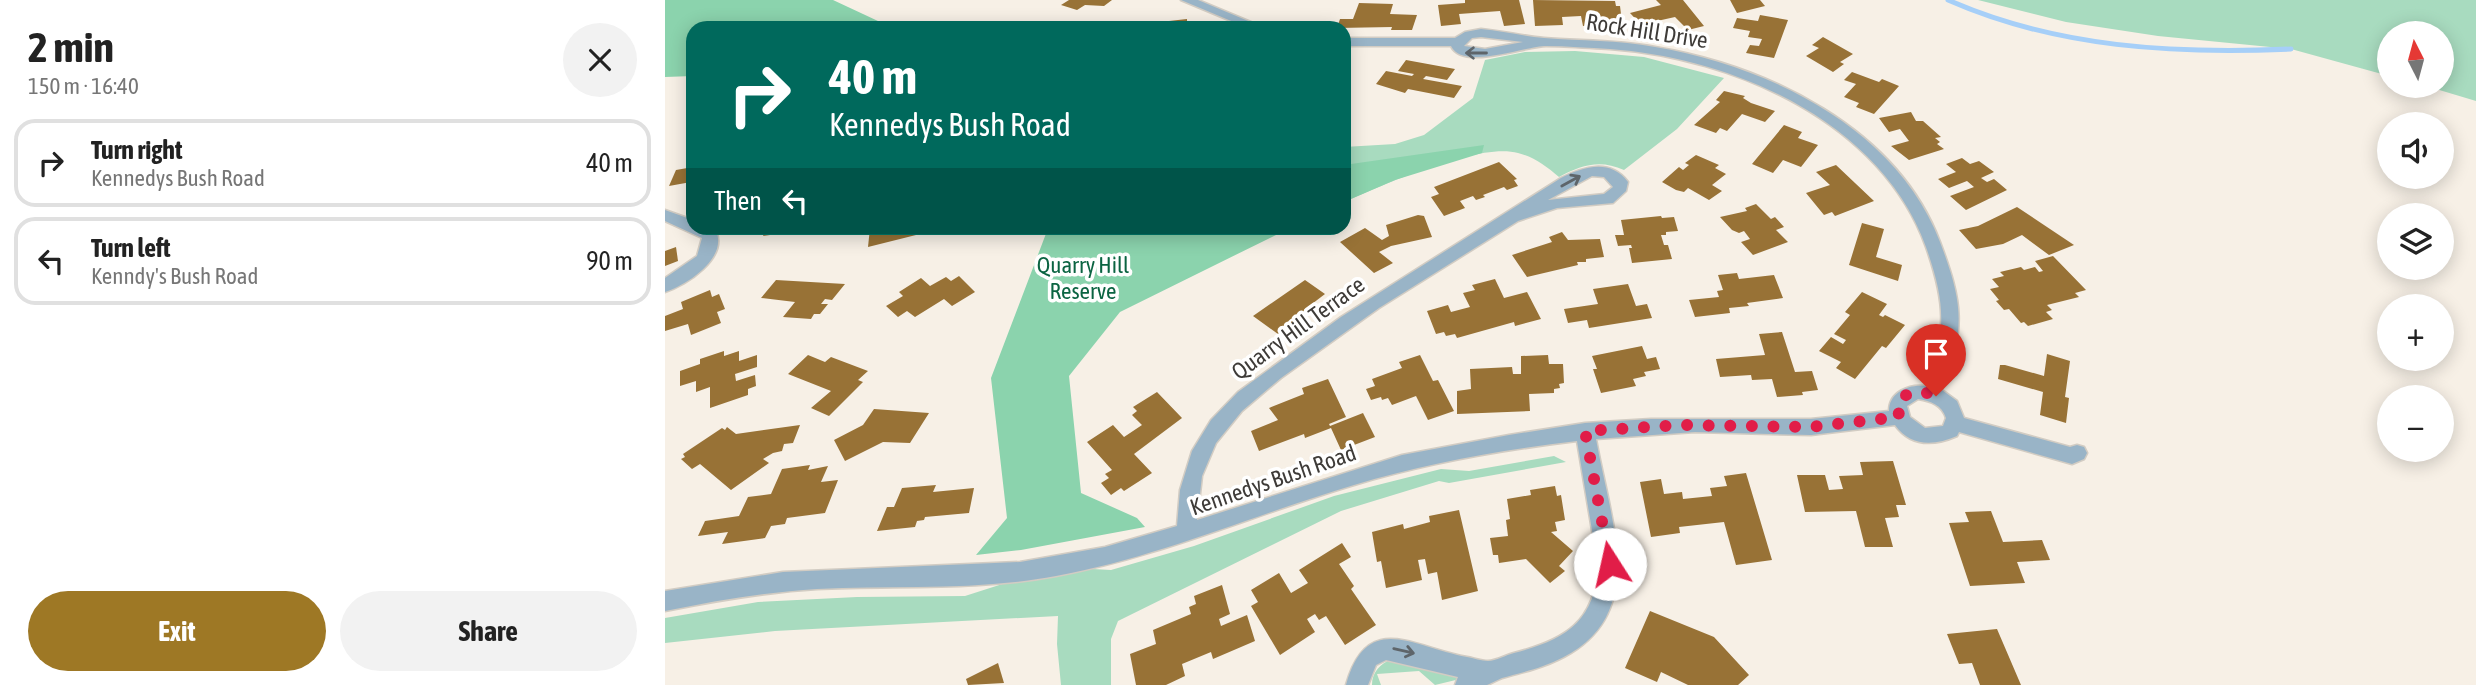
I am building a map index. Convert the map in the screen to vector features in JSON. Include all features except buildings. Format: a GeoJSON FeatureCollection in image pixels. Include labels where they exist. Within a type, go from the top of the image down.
{"type":"FeatureCollection","features":[{"type":"Feature","properties":{"kind":"street"},"geometry":{"type":"LineString","coordinates":[[1187,0],[1241,21]]}},
{"type":"Feature","properties":{"kind":"street","name":"Rock Hill Drive"},"geometry":{"type":"LineString","coordinates":[[1351,42],[1457,42],[1467,34],[1475,32],[1543,42],[1629,46],[1686,57],[1734,71],[1802,101],[1826,115],[1873,153],[1908,192],[1919,209],[1938,254],[1949,293],[1951,337],[1931,394]]}},
{"type":"Feature","properties":{"kind":"street","name":"Rock Hill Drive"},"geometry":{"type":"LineString","coordinates":[[1457,42],[1460,51],[1473,54],[1543,42]]}},
{"type":"Feature","properties":{"kind":"street","name":"Quarry Hill Terrace"},"geometry":{"type":"LineString","coordinates":[[1187,534],[1190,478],[1218,426],[1238,402],[1333,329],[1537,200],[1589,172],[1606,172],[1621,182],[1622,188],[1608,199],[1556,203],[1514,217]]}},
{"type":"Feature","properties":{"kind":"street"},"geometry":{"type":"LineString","coordinates":[[665,215],[686,224]]}},
{"type":"Feature","properties":{"kind":"street"},"geometry":{"type":"LineString","coordinates":[[665,286],[698,264],[709,251],[710,235]]}},
{"type":"Feature","properties":{"kind":"street"},"geometry":{"type":"LineString","coordinates":[[1918,391],[1931,394],[1950,406],[1955,423],[1946,434],[1929,437],[1911,430],[1899,417],[1898,404],[1904,396],[1918,391]]}},
{"type":"Feature","properties":{"kind":"street","name":"Kennedys Bush Road"},"geometry":{"type":"LineString","coordinates":[[665,601],[784,582],[928,578],[1018,572],[1108,556],[1187,534],[1295,495],[1402,464],[1450,453],[1585,431],[1681,425],[1809,427],[1899,417]]}},
{"type":"Feature","properties":{"kind":"street"},"geometry":{"type":"LineString","coordinates":[[1955,423],[2072,456],[2077,453]]}},
{"type":"Feature","properties":{"kind":"street"},"geometry":{"type":"LineString","coordinates":[[1466,685],[1489,671],[1539,657],[1569,642],[1585,629],[1606,594],[1610,576],[1609,551],[1585,431]]}},
{"type":"Feature","properties":{"kind":"street"},"geometry":{"type":"LineString","coordinates":[[1357,685],[1365,663],[1373,654],[1384,649],[1396,648],[1448,664],[1489,671]]}},
{"type":"Feature","properties":{"kind":"green space"},"geometry":{"type":"Polygon","coordinates":[[[665,0],[833,0],[878,21],[686,21],[686,76],[665,77],[665,0]]]}},
{"type":"Feature","properties":{"kind":"green space"},"geometry":{"type":"Polygon","coordinates":[[[1978,0],[2476,0],[2476,101],[2454,94],[2454,21],[2377,21],[2377,73],[2291,49],[2158,36],[2066,22],[1978,0]]]}},
{"type":"Feature","properties":{"kind":"green space"},"geometry":{"type":"Polygon","coordinates":[[[1575,51],[1644,57],[1724,78],[1677,129],[1624,170],[1599,164],[1575,169],[1559,177],[1529,157],[1501,151],[1456,159],[1431,167],[1351,199],[1351,147],[1395,144],[1424,135],[1473,98],[1485,60],[1525,52],[1575,51]]]}},
{"type":"Feature","properties":{"kind":"green space"},"geometry":{"type":"Polygon","coordinates":[[[1484,145],[1482,153],[1395,180],[1351,199],[1351,164],[1484,145]]]}},
{"type":"Feature","properties":{"kind":"green space","name":"Quarry Hill Reserve"},"geometry":{"type":"Polygon","coordinates":[[[1045,235],[1276,235],[1120,312],[1069,376],[1081,493],[1137,518],[1145,527],[1021,550],[976,555],[1007,518],[991,378],[1045,235]]]}},
{"type":"Feature","properties":{"kind":"green space"},"geometry":{"type":"Polygon","coordinates":[[[1554,456],[1566,462],[1449,483],[1439,481],[1341,511],[1118,621],[1111,639],[1111,685],[1061,685],[1057,644],[1058,616],[775,631],[665,643],[665,618],[758,602],[857,597],[965,596],[1056,567],[1111,570],[1194,546],[1334,496],[1441,469],[1469,471],[1554,456]]]}},
{"type":"Feature","properties":{"kind":"green space"},"geometry":{"type":"Polygon","coordinates":[[[1392,659],[1464,678],[1435,685],[1419,671],[1377,674],[1381,685],[1372,685],[1377,669],[1392,659]]]}},
{"type":"Feature","properties":{"kind":"waterway"},"geometry":{"type":"LineString","coordinates":[[1948,0],[2031,29],[2074,38],[2160,48],[2291,49]]}},
{"type":"Feature","properties":{"kind":"route"},"geometry":{"type":"LineString","coordinates":[[1610,564],[1585,431],[1681,425],[1838,425],[1899,417],[1898,404],[1901,398],[1910,393],[1927,392],[1936,396]]}}]}
